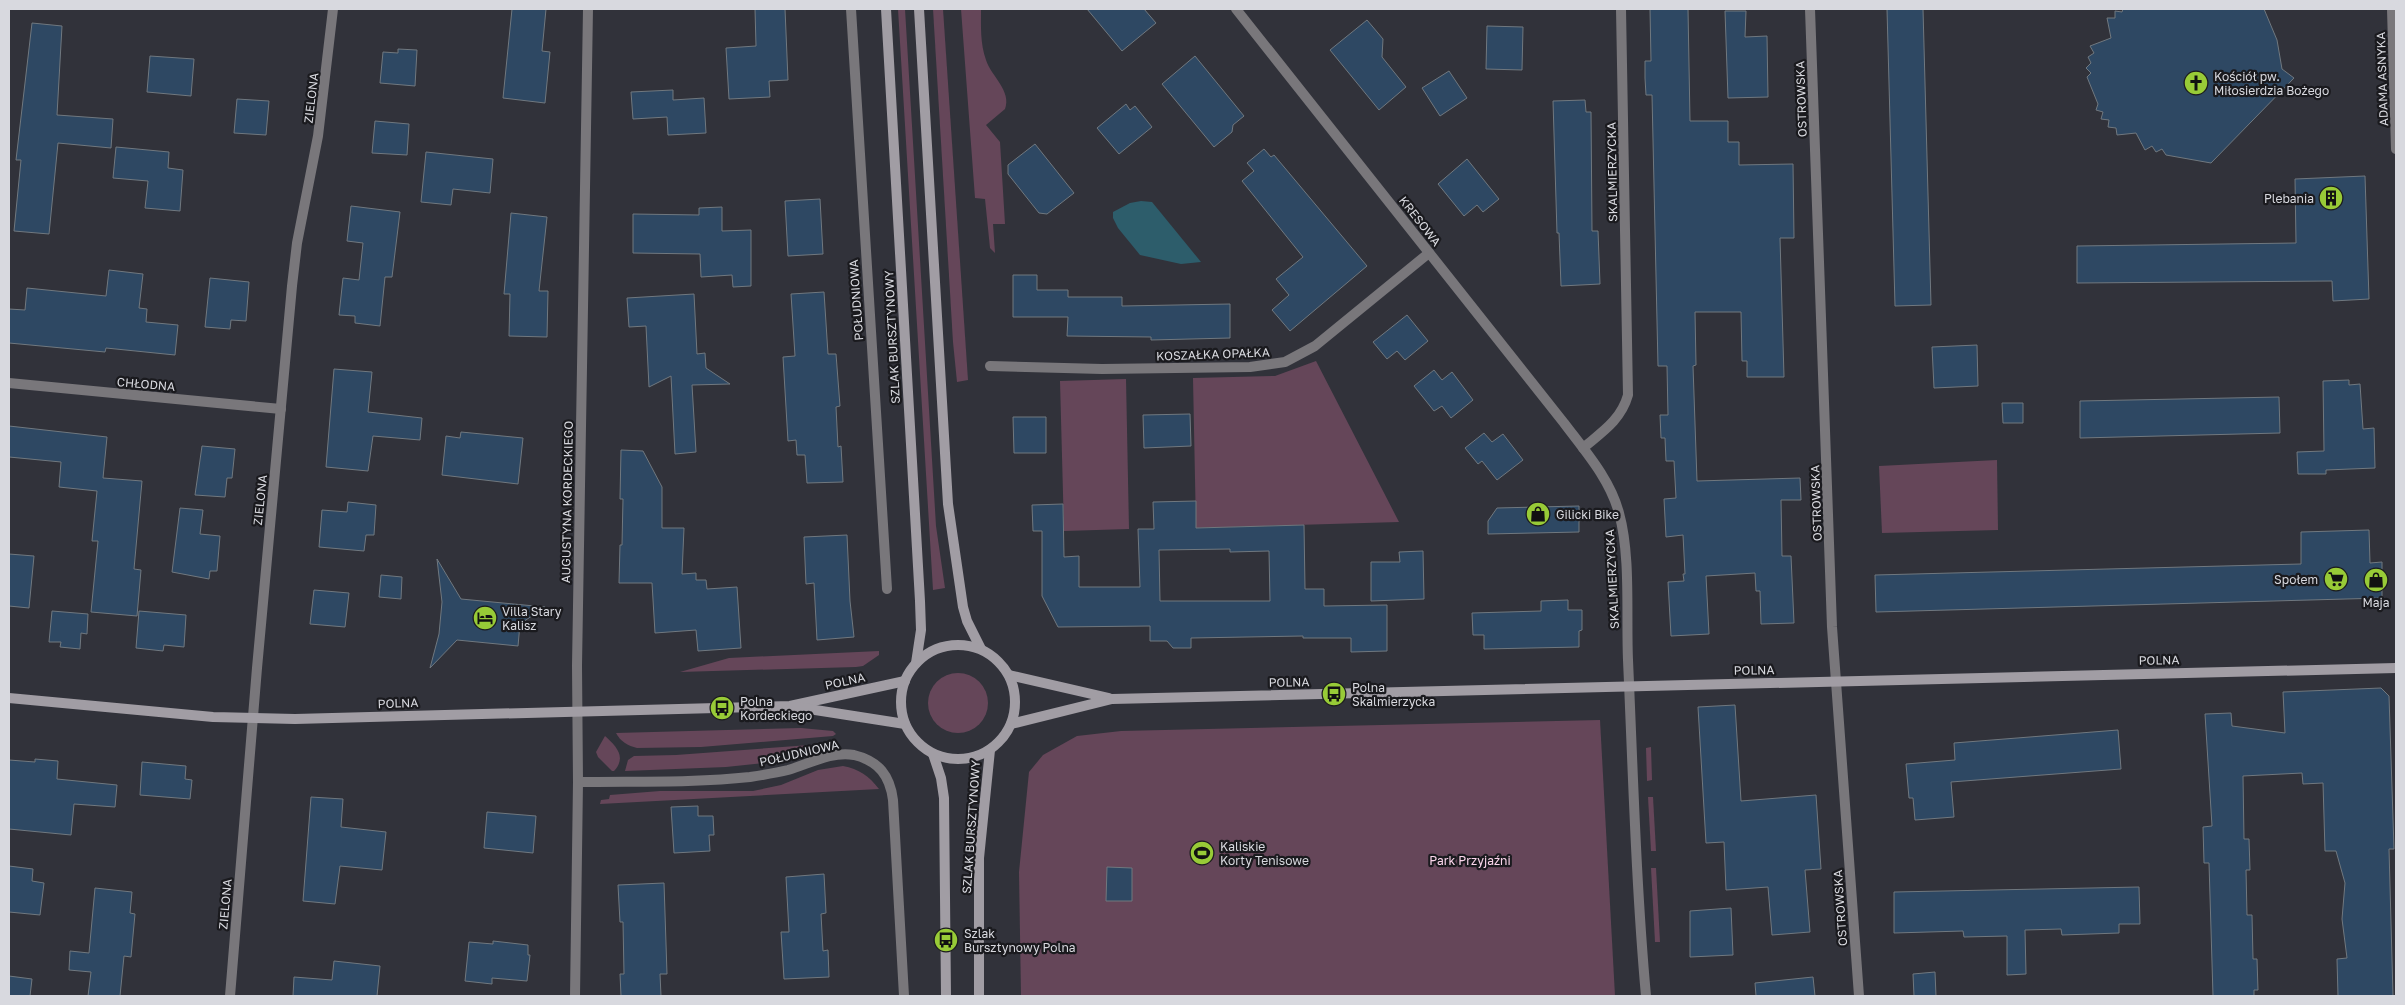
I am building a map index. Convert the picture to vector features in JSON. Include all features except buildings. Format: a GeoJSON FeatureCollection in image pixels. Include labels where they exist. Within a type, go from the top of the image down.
{"type":"FeatureCollection","features":[{"type":"Feature","properties":{"kind":"street","name":"ZIELONA"},"geometry":{"type":"LineString","coordinates":[[230,996],[253,719],[296,252],[318,136],[333,9]]}},
{"type":"Feature","properties":{"kind":"street","name":"AUGUSTYNA KORDECKIEGO"},"geometry":{"type":"LineString","coordinates":[[575,996],[588,9]]}},
{"type":"Feature","properties":{"kind":"street","name":"POŁUDNIOWA"},"geometry":{"type":"LineString","coordinates":[[851,9],[887,589]]}},
{"type":"Feature","properties":{"kind":"street","name":"SZLAK BURSZTYNOWY"},"geometry":{"type":"LineString","coordinates":[[886,9],[920,601],[921,630],[916,663]]}},
{"type":"Feature","properties":{"kind":"street"},"geometry":{"type":"LineString","coordinates":[[919,9],[948,504],[963,607],[967,621],[981,649]]}},
{"type":"Feature","properties":{"kind":"street","name":"KRESOWA"},"geometry":{"type":"LineString","coordinates":[[1236,9],[1583,448]]}},
{"type":"Feature","properties":{"kind":"street","name":"SKALMIERZYCKA"},"geometry":{"type":"LineString","coordinates":[[1621,9],[1628,395],[1622,413],[1583,448],[1613,495],[1622,526],[1646,996]]}},
{"type":"Feature","properties":{"kind":"street","name":"OSTROWSKA"},"geometry":{"type":"LineString","coordinates":[[1810,9],[1832,627],[1859,996]]}},
{"type":"Feature","properties":{"kind":"street","name":"ADAMA ASNYKA"},"geometry":{"type":"LineString","coordinates":[[2392,9],[2396,149]]}},
{"type":"Feature","properties":{"kind":"street","name":"KOSZAŁKA OPAŁKA"},"geometry":{"type":"LineString","coordinates":[[990,366],[1122,369],[1250,367],[1285,362],[1315,346],[1429,253]]}},
{"type":"Feature","properties":{"kind":"street","name":"CHŁODNA"},"geometry":{"type":"LineString","coordinates":[[9,383],[281,409]]}},
{"type":"Feature","properties":{"kind":"street"},"geometry":{"type":"LineString","coordinates":[[964,645],[981,649],[992,656],[1009,675],[1014,690],[1016,707],[1011,724],[1003,738],[990,750],[976,757],[962,760],[947,759],[933,754],[921,746],[905,724],[901,702],[905,681],[916,663],[930,652],[946,646],[964,645]]}},
{"type":"Feature","properties":{"kind":"street","name":"POLNA"},"geometry":{"type":"LineString","coordinates":[[1011,724],[1112,699],[1835,680],[2396,668]]}},
{"type":"Feature","properties":{"kind":"street","name":"POLNA"},"geometry":{"type":"LineString","coordinates":[[1009,675],[1112,699]]}},
{"type":"Feature","properties":{"kind":"street","name":"POLNA"},"geometry":{"type":"LineString","coordinates":[[790,706],[905,681]]}},
{"type":"Feature","properties":{"kind":"street","name":"POLNA"},"geometry":{"type":"LineString","coordinates":[[9,698],[253,719],[790,706],[905,724]]}},
{"type":"Feature","properties":{"kind":"street","name":"SZLAK BURSZTYNOWY"},"geometry":{"type":"LineString","coordinates":[[979,996],[979,858],[990,750]]}},
{"type":"Feature","properties":{"kind":"street","name":"SZLAK BURSZTYNOWY"},"geometry":{"type":"LineString","coordinates":[[933,754],[941,778],[944,798],[946,996]]}},
{"type":"Feature","properties":{"kind":"street","name":"POŁUDNIOWA"},"geometry":{"type":"LineString","coordinates":[[578,782],[751,777],[787,770],[837,755],[852,755],[877,765],[886,775],[891,786],[893,800],[904,996]]}},
{"type":"Feature","properties":{"kind":"green space"},"geometry":{"type":"Polygon","coordinates":[[[898,9],[905,9],[936,526],[945,588],[933,590],[898,9]]]}},
{"type":"Feature","properties":{"kind":"green space"},"geometry":{"type":"Polygon","coordinates":[[[933,9],[943,9],[968,380],[957,382],[953,342],[933,9]]]}},
{"type":"Feature","properties":{"kind":"green space"},"geometry":{"type":"Polygon","coordinates":[[[961,9],[981,9],[981,34],[984,54],[1006,96],[1005,109],[986,125],[1000,142],[1005,224],[993,224],[995,253],[990,248],[985,199],[975,198],[961,9]]]}},
{"type":"Feature","properties":{"kind":"green space"},"geometry":{"type":"Polygon","coordinates":[[[1316,361],[1399,522],[1196,528],[1193,378],[1275,376],[1316,361]]]}},
{"type":"Feature","properties":{"kind":"green space"},"geometry":{"type":"Polygon","coordinates":[[[1126,379],[1129,529],[1064,531],[1060,381],[1126,379]]]}},
{"type":"Feature","properties":{"kind":"green space"},"geometry":{"type":"Polygon","coordinates":[[[1997,460],[1998,530],[1882,533],[1879,466],[1997,460]]]}},
{"type":"Feature","properties":{"kind":"green space"},"geometry":{"type":"Polygon","coordinates":[[[879,651],[879,655],[863,666],[856,667],[680,672],[729,658],[879,651]]]}},
{"type":"Feature","properties":{"kind":"green space"},"geometry":{"type":"Polygon","coordinates":[[[952,673],[964,673],[980,681],[986,691],[988,703],[986,715],[980,725],[964,733],[952,733],[936,725],[928,709],[928,697],[936,681],[952,673]]]}},
{"type":"Feature","properties":{"kind":"green space","name":"Park Przyjaźni"},"geometry":{"type":"Polygon","coordinates":[[[1600,720],[1615,996],[1021,996],[1019,872],[1029,772],[1043,755],[1077,736],[1121,731],[1600,720]]]}},
{"type":"Feature","properties":{"kind":"green space"},"geometry":{"type":"Polygon","coordinates":[[[801,728],[833,731],[836,734],[833,736],[701,747],[637,748],[625,743],[616,733],[801,728]]]}},
{"type":"Feature","properties":{"kind":"green space"},"geometry":{"type":"Polygon","coordinates":[[[605,736],[616,748],[620,756],[618,766],[614,771],[598,757],[596,752],[605,736]]]}},
{"type":"Feature","properties":{"kind":"green space"},"geometry":{"type":"Polygon","coordinates":[[[823,744],[775,762],[726,767],[625,771],[628,760],[634,756],[676,755],[823,744]]]}},
{"type":"Feature","properties":{"kind":"green space"},"geometry":{"type":"Polygon","coordinates":[[[1651,747],[1652,780],[1647,781],[1646,748],[1651,747]]]}},
{"type":"Feature","properties":{"kind":"green space"},"geometry":{"type":"Polygon","coordinates":[[[843,766],[863,774],[879,789],[600,804],[601,800],[609,799],[610,795],[660,791],[753,791],[781,785],[818,770],[843,766]]]}},
{"type":"Feature","properties":{"kind":"green space"},"geometry":{"type":"Polygon","coordinates":[[[1648,797],[1653,797],[1656,851],[1651,851],[1648,797]]]}},
{"type":"Feature","properties":{"kind":"green space"},"geometry":{"type":"Polygon","coordinates":[[[1651,868],[1656,868],[1660,942],[1655,942],[1651,868]]]}},
{"type":"Feature","properties":{"kind":"water"},"geometry":{"type":"Polygon","coordinates":[[[1152,202],[1201,262],[1181,264],[1140,255],[1118,228],[1113,218],[1113,212],[1130,203],[1152,202]]]}},
{"type":"Feature","properties":{"kind":"place","name":"Kościół pw. Miłosierdzia Bożego"},"geometry":{"type":"Point","coordinates":[2196,83]}},
{"type":"Feature","properties":{"kind":"place","name":"Plebania"},"geometry":{"type":"Point","coordinates":[2331,198]}},
{"type":"Feature","properties":{"kind":"place","name":"Gilicki Bike"},"geometry":{"type":"Point","coordinates":[1538,514]}},
{"type":"Feature","properties":{"kind":"place","name":"Społem"},"geometry":{"type":"Point","coordinates":[2336,579]}},
{"type":"Feature","properties":{"kind":"place","name":"Maja"},"geometry":{"type":"Point","coordinates":[2376,580]}},
{"type":"Feature","properties":{"kind":"place","name":"Villa Stary Kalisz"},"geometry":{"type":"Point","coordinates":[485,618]}},
{"type":"Feature","properties":{"kind":"place","name":"Polna Skalmierzycka"},"geometry":{"type":"Point","coordinates":[1334,694]}},
{"type":"Feature","properties":{"kind":"place","name":"Polna Kordeckiego"},"geometry":{"type":"Point","coordinates":[722,708]}},
{"type":"Feature","properties":{"kind":"place","name":"Kaliskie Korty Tenisowe"},"geometry":{"type":"Point","coordinates":[1202,853]}},
{"type":"Feature","properties":{"kind":"place","name":"Szlak Bursztynowy Polna"},"geometry":{"type":"Point","coordinates":[946,940]}}]}
